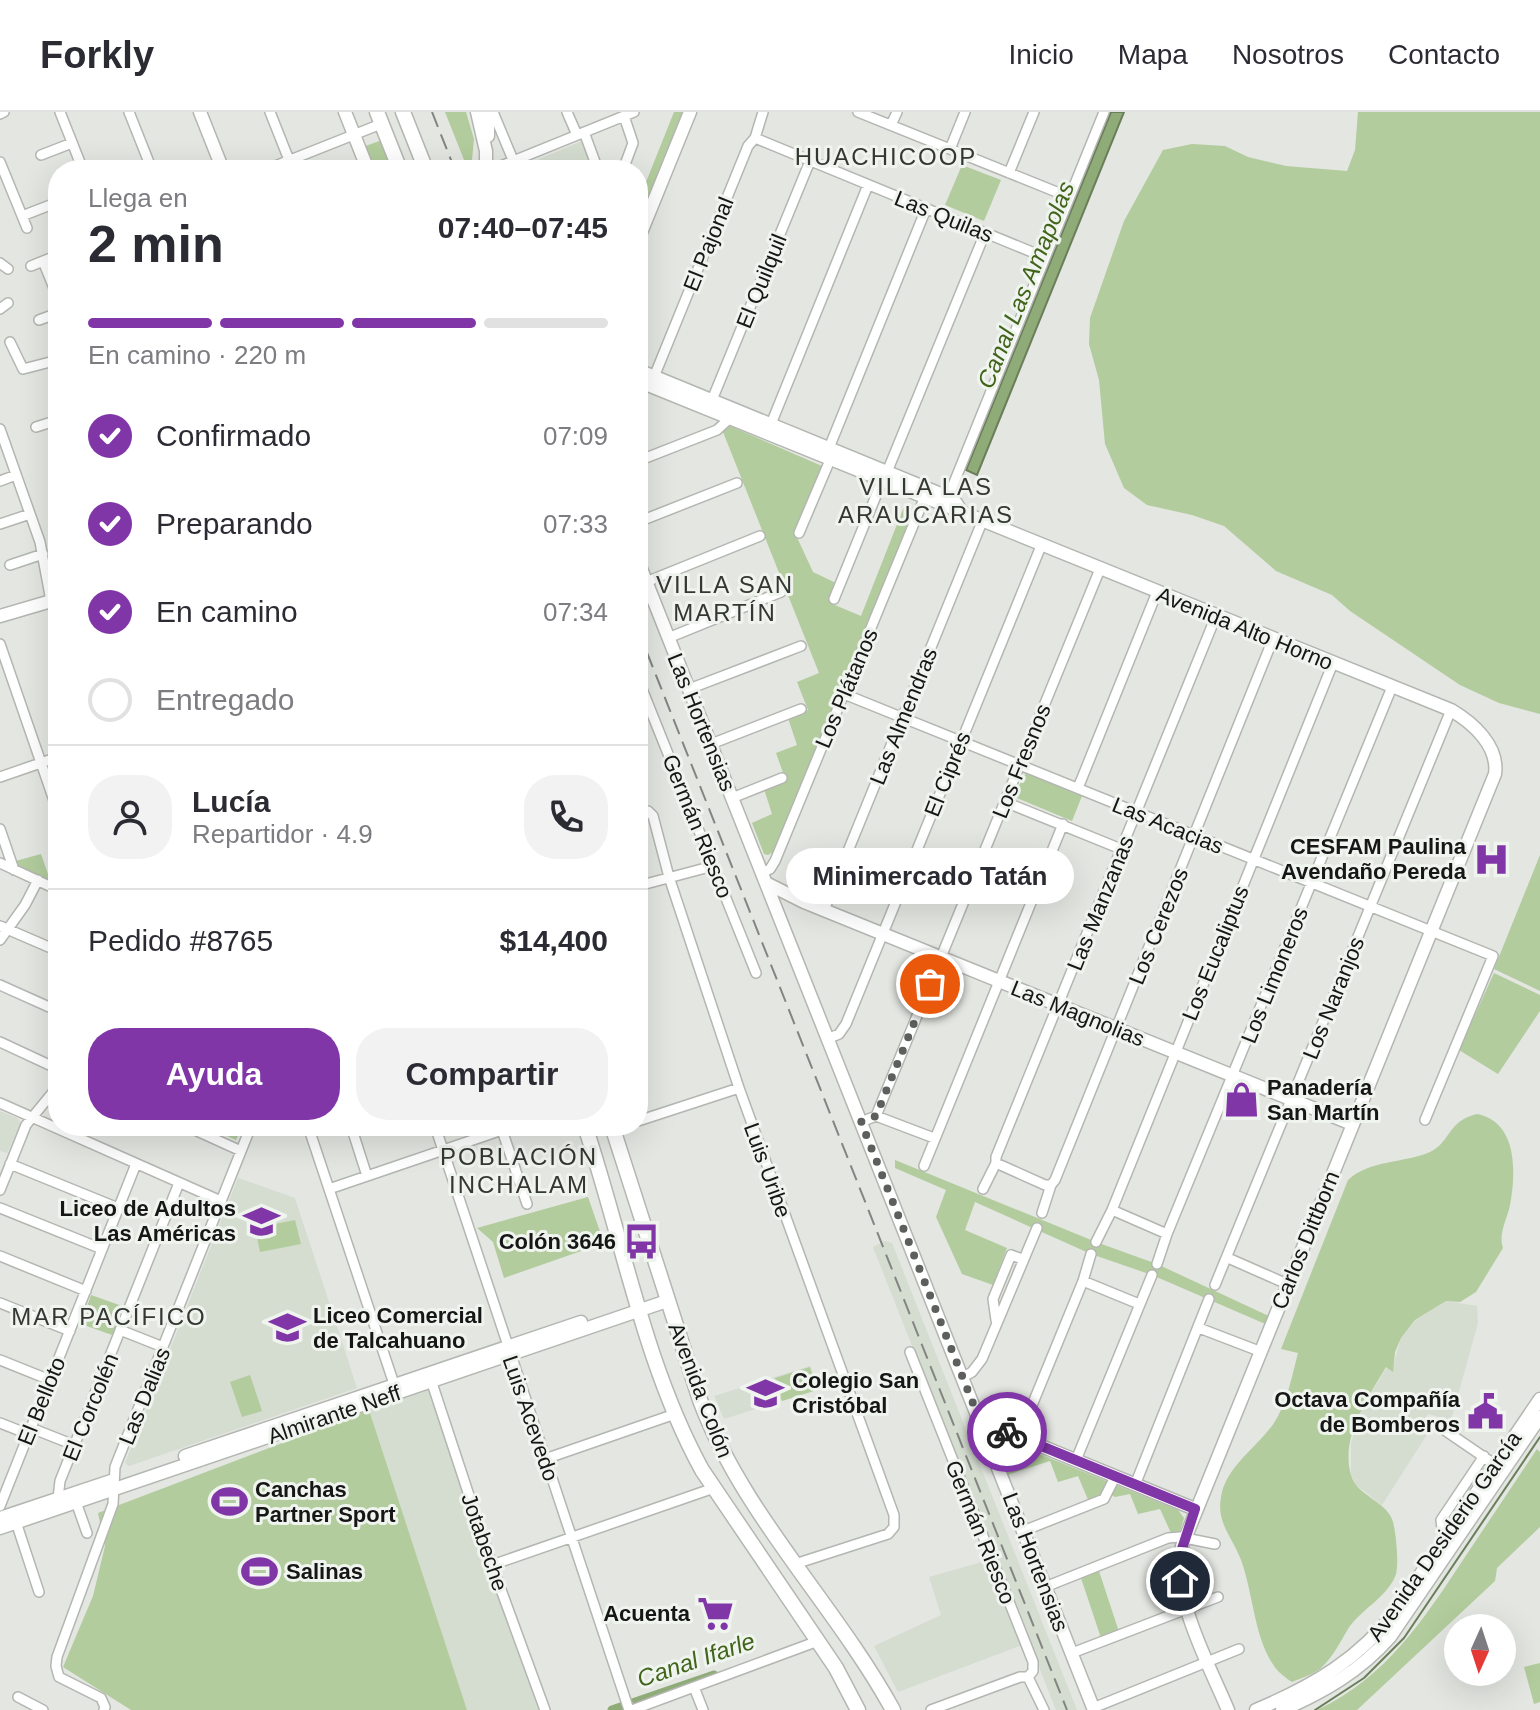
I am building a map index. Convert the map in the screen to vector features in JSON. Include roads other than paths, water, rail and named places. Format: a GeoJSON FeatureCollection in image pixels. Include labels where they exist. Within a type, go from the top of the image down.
{"type":"FeatureCollection","features":[{"type":"Feature","properties":{"kind":"main road"},"geometry":{"type":"LineString","coordinates":[[403,112],[422,160]]}},
{"type":"Feature","properties":{"kind":"main road"},"geometry":{"type":"LineString","coordinates":[[379,118],[396,160]]}},
{"type":"Feature","properties":{"kind":"main road","name":"Avenida Colón"},"geometry":{"type":"LineString","coordinates":[[588,1136],[675,1414],[714,1488],[818,1641],[858,1710]]}},
{"type":"Feature","properties":{"kind":"main road","name":"Avenida Colón"},"geometry":{"type":"LineString","coordinates":[[618,1136],[666,1297],[714,1435],[738,1480],[893,1710]]}},
{"type":"Feature","properties":{"kind":"street"},"geometry":{"type":"LineString","coordinates":[[60,112],[79,160]]}},
{"type":"Feature","properties":{"kind":"street"},"geometry":{"type":"LineString","coordinates":[[129,112],[148,160]]}},
{"type":"Feature","properties":{"kind":"street"},"geometry":{"type":"LineString","coordinates":[[200,112],[219,160]]}},
{"type":"Feature","properties":{"kind":"street"},"geometry":{"type":"LineString","coordinates":[[270,112],[289,160]]}},
{"type":"Feature","properties":{"kind":"street"},"geometry":{"type":"LineString","coordinates":[[345,112],[364,160]]}},
{"type":"Feature","properties":{"kind":"street"},"geometry":{"type":"LineString","coordinates":[[477,112],[487,160]]}},
{"type":"Feature","properties":{"kind":"street"},"geometry":{"type":"LineString","coordinates":[[486,151],[490,112]]}},
{"type":"Feature","properties":{"kind":"street"},"geometry":{"type":"LineString","coordinates":[[490,112],[513,160],[629,114],[633,143],[627,160]]}},
{"type":"Feature","properties":{"kind":"street"},"geometry":{"type":"LineString","coordinates":[[567,112],[593,160]]}},
{"type":"Feature","properties":{"kind":"street"},"geometry":{"type":"LineString","coordinates":[[648,215],[690,112]]}},
{"type":"Feature","properties":{"kind":"street","name":"El Pajonal"},"geometry":{"type":"LineString","coordinates":[[648,379],[748,146],[755,138],[763,112]]}},
{"type":"Feature","properties":{"kind":"street"},"geometry":{"type":"LineString","coordinates":[[858,112],[1069,197]]}},
{"type":"Feature","properties":{"kind":"street"},"geometry":{"type":"LineString","coordinates":[[891,125],[897,112]]}},
{"type":"Feature","properties":{"kind":"street"},"geometry":{"type":"LineString","coordinates":[[950,149],[965,112]]}},
{"type":"Feature","properties":{"kind":"street"},"geometry":{"type":"LineString","coordinates":[[1009,173],[1034,112]]}},
{"type":"Feature","properties":{"kind":"street"},"geometry":{"type":"LineString","coordinates":[[946,502],[1104,112]]}},
{"type":"Feature","properties":{"kind":"street"},"geometry":{"type":"LineString","coordinates":[[302,160],[354,135],[379,118]]}},
{"type":"Feature","properties":{"kind":"street","name":"Las Quilas"},"geometry":{"type":"LineString","coordinates":[[755,138],[1044,257]]}},
{"type":"Feature","properties":{"kind":"street"},"geometry":{"type":"LineString","coordinates":[[41,155],[72,143]]}},
{"type":"Feature","properties":{"kind":"street","name":"El Quilquil"},"geometry":{"type":"LineString","coordinates":[[712,400],[810,161]]}},
{"type":"Feature","properties":{"kind":"street"},"geometry":{"type":"LineString","coordinates":[[0,162],[27,228]]}},
{"type":"Feature","properties":{"kind":"street"},"geometry":{"type":"LineString","coordinates":[[771,424],[868,185]]}},
{"type":"Feature","properties":{"kind":"street"},"geometry":{"type":"LineString","coordinates":[[22,216],[48,206]]}},
{"type":"Feature","properties":{"kind":"street"},"geometry":{"type":"LineString","coordinates":[[799,533],[926,209]]}},
{"type":"Feature","properties":{"kind":"street"},"geometry":{"type":"LineString","coordinates":[[834,599],[985,233]]}},
{"type":"Feature","properties":{"kind":"street"},"geometry":{"type":"LineString","coordinates":[[31,266],[48,259]]}},
{"type":"Feature","properties":{"kind":"street"},"geometry":{"type":"LineString","coordinates":[[43,261],[48,273]]}},
{"type":"Feature","properties":{"kind":"street"},"geometry":{"type":"LineString","coordinates":[[39,320],[48,317]]}},
{"type":"Feature","properties":{"kind":"street"},"geometry":{"type":"LineString","coordinates":[[10,342],[23,369],[48,363]]}},
{"type":"Feature","properties":{"kind":"street","name":"Avenida Alto Horno"},"geometry":{"type":"LineString","coordinates":[[648,381],[712,400],[771,424],[830,454]]}},
{"type":"Feature","properties":{"kind":"street","name":"Avenida Alto Horno"},"geometry":{"type":"LineString","coordinates":[[648,381],[729,419],[830,454],[946,502],[982,522],[1451,710],[1473,726],[1485,740],[1495,758],[1495,774]]}},
{"type":"Feature","properties":{"kind":"street"},"geometry":{"type":"LineString","coordinates":[[648,457],[717,430],[729,419]]}},
{"type":"Feature","properties":{"kind":"street"},"geometry":{"type":"LineString","coordinates":[[36,427],[48,423]]}},
{"type":"Feature","properties":{"kind":"street"},"geometry":{"type":"LineString","coordinates":[[1,435],[48,573]]}},
{"type":"Feature","properties":{"kind":"street"},"geometry":{"type":"LineString","coordinates":[[0,481],[16,475]]}},
{"type":"Feature","properties":{"kind":"street","name":"Avenida Alto Horno"},"geometry":{"type":"LineString","coordinates":[[884,476],[924,499],[946,502]]}},
{"type":"Feature","properties":{"kind":"street"},"geometry":{"type":"LineString","coordinates":[[648,518],[737,483]]}},
{"type":"Feature","properties":{"kind":"street","name":"Los Plátanos"},"geometry":{"type":"LineString","coordinates":[[764,878],[775,861],[924,499]]}},
{"type":"Feature","properties":{"kind":"street"},"geometry":{"type":"LineString","coordinates":[[0,524],[30,514]]}},
{"type":"Feature","properties":{"kind":"street","name":"Las Almendras"},"geometry":{"type":"LineString","coordinates":[[824,910],[982,522]]}},
{"type":"Feature","properties":{"kind":"street"},"geometry":{"type":"LineString","coordinates":[[648,581],[760,536]]}},
{"type":"Feature","properties":{"kind":"street","name":"El Ciprés"},"geometry":{"type":"LineString","coordinates":[[827,1039],[839,1034],[846,1024],[1041,546]]}},
{"type":"Feature","properties":{"kind":"street"},"geometry":{"type":"LineString","coordinates":[[10,565],[43,554]]}},
{"type":"Feature","properties":{"kind":"street","name":"Los Fresnos"},"geometry":{"type":"LineString","coordinates":[[876,1116],[1100,569]]}},
{"type":"Feature","properties":{"kind":"street","name":"Las Hortensias"},"geometry":{"type":"LineString","coordinates":[[648,587],[764,878],[781,900],[783,924],[827,1039],[1094,1709]]}},
{"type":"Feature","properties":{"kind":"street"},"geometry":{"type":"LineString","coordinates":[[668,638],[781,592]]}},
{"type":"Feature","properties":{"kind":"street"},"geometry":{"type":"LineString","coordinates":[[1078,788],[1157,592]]}},
{"type":"Feature","properties":{"kind":"street"},"geometry":{"type":"LineString","coordinates":[[0,616],[48,602]]}},
{"type":"Feature","properties":{"kind":"street","name":"Las Manzanas"},"geometry":{"type":"LineString","coordinates":[[983,1189],[1216,616]]}},
{"type":"Feature","properties":{"kind":"street","name":"Los Cerezos"},"geometry":{"type":"LineString","coordinates":[[1042,1213],[1273,639]]}},
{"type":"Feature","properties":{"kind":"street"},"geometry":{"type":"LineString","coordinates":[[689,689],[801,646]]}},
{"type":"Feature","properties":{"kind":"street"},"geometry":{"type":"LineString","coordinates":[[1,651],[48,783]]}},
{"type":"Feature","properties":{"kind":"street","name":"Los Eucaliptus"},"geometry":{"type":"LineString","coordinates":[[1096,1242],[1112,1210],[1333,663]]}},
{"type":"Feature","properties":{"kind":"street","name":"Los Limoneros"},"geometry":{"type":"LineString","coordinates":[[1157,1264],[1392,687]]}},
{"type":"Feature","properties":{"kind":"street","name":"Las Acacias"},"geometry":{"type":"LineString","coordinates":[[844,694],[1493,956],[1425,1120]]}},
{"type":"Feature","properties":{"kind":"street","name":"Germán Riesco"},"geometry":{"type":"LineString","coordinates":[[648,704],[756,973]]}},
{"type":"Feature","properties":{"kind":"street"},"geometry":{"type":"LineString","coordinates":[[711,744],[801,709]]}},
{"type":"Feature","properties":{"kind":"street","name":"Los Naranjos"},"geometry":{"type":"LineString","coordinates":[[1215,1285],[1451,710]]}},
{"type":"Feature","properties":{"kind":"street"},"geometry":{"type":"LineString","coordinates":[[0,777],[48,761]]}},
{"type":"Feature","properties":{"kind":"street","name":"Carlos Dittborn"},"geometry":{"type":"LineString","coordinates":[[1228,1710],[1187,1609],[1179,1572],[1184,1537],[1495,774]]}},
{"type":"Feature","properties":{"kind":"street"},"geometry":{"type":"LineString","coordinates":[[732,798],[782,778]]}},
{"type":"Feature","properties":{"kind":"street"},"geometry":{"type":"LineString","coordinates":[[1005,802],[1121,849]]}},
{"type":"Feature","properties":{"kind":"street","name":"Luis Uribe"},"geometry":{"type":"LineString","coordinates":[[648,814],[653,816],[669,877],[739,1088],[894,1515],[894,1527],[888,1534],[795,1564]]}},
{"type":"Feature","properties":{"kind":"street"},"geometry":{"type":"LineString","coordinates":[[924,1166],[1063,824]]}},
{"type":"Feature","properties":{"kind":"street"},"geometry":{"type":"LineString","coordinates":[[0,829],[14,870]]}},
{"type":"Feature","properties":{"kind":"street"},"geometry":{"type":"LineString","coordinates":[[0,863],[48,885]]}},
{"type":"Feature","properties":{"kind":"street"},"geometry":{"type":"LineString","coordinates":[[648,883],[713,866]]}},
{"type":"Feature","properties":{"kind":"street"},"geometry":{"type":"LineString","coordinates":[[0,940],[4,927],[38,880]]}},
{"type":"Feature","properties":{"kind":"street","name":"Las Magnolias"},"geometry":{"type":"LineString","coordinates":[[781,900],[804,902],[1352,1124]]}},
{"type":"Feature","properties":{"kind":"street"},"geometry":{"type":"LineString","coordinates":[[4,927],[48,947]]}},
{"type":"Feature","properties":{"kind":"street"},"geometry":{"type":"LineString","coordinates":[[0,985],[48,1007]]}},
{"type":"Feature","properties":{"kind":"street"},"geometry":{"type":"LineString","coordinates":[[0,1042],[48,1064]]}},
{"type":"Feature","properties":{"kind":"street"},"geometry":{"type":"LineString","coordinates":[[648,1118],[739,1088]]}},
{"type":"Feature","properties":{"kind":"street"},"geometry":{"type":"LineString","coordinates":[[0,1190],[3,1174],[26,1125],[48,1098]]}},
{"type":"Feature","properties":{"kind":"street"},"geometry":{"type":"LineString","coordinates":[[0,1103],[48,1124]]}},
{"type":"Feature","properties":{"kind":"street"},"geometry":{"type":"LineString","coordinates":[[861,1122],[876,1116],[934,1138]]}},
{"type":"Feature","properties":{"kind":"street"},"geometry":{"type":"LineString","coordinates":[[75,1136],[221,1201]]}},
{"type":"Feature","properties":{"kind":"street"},"geometry":{"type":"LineString","coordinates":[[210,1136],[241,1151]]}},
{"type":"Feature","properties":{"kind":"street","name":"Las Dalias"},"geometry":{"type":"LineString","coordinates":[[104,1710],[101,1698],[59,1677],[56,1662],[115,1498],[115,1467],[247,1136]]}},
{"type":"Feature","properties":{"kind":"street"},"geometry":{"type":"LineString","coordinates":[[311,1136],[395,1388]]}},
{"type":"Feature","properties":{"kind":"street"},"geometry":{"type":"LineString","coordinates":[[354,1136],[367,1176]]}},
{"type":"Feature","properties":{"kind":"street","name":"Luis Acevedo"},"geometry":{"type":"LineString","coordinates":[[438,1136],[628,1707]]}},
{"type":"Feature","properties":{"kind":"street"},"geometry":{"type":"LineString","coordinates":[[329,1189],[484,1136]]}},
{"type":"Feature","properties":{"kind":"street"},"geometry":{"type":"LineString","coordinates":[[504,1136],[527,1204]]}},
{"type":"Feature","properties":{"kind":"street"},"geometry":{"type":"LineString","coordinates":[[996,1163],[1051,1185]]}},
{"type":"Feature","properties":{"kind":"street"},"geometry":{"type":"LineString","coordinates":[[10,1164],[118,1208]]}},
{"type":"Feature","properties":{"kind":"street","name":"El Belloto"},"geometry":{"type":"LineString","coordinates":[[0,1506],[3,1487],[30,1431],[136,1164]]}},
{"type":"Feature","properties":{"kind":"street","name":"El Corcolén"},"geometry":{"type":"LineString","coordinates":[[58,1498],[59,1485],[74,1445],[179,1183]]}},
{"type":"Feature","properties":{"kind":"street"},"geometry":{"type":"LineString","coordinates":[[0,1208],[102,1249]]}},
{"type":"Feature","properties":{"kind":"street"},"geometry":{"type":"LineString","coordinates":[[1112,1210],[1167,1234]]}},
{"type":"Feature","properties":{"kind":"street"},"geometry":{"type":"LineString","coordinates":[[963,1377],[972,1372],[982,1359],[1037,1228]]}},
{"type":"Feature","properties":{"kind":"street"},"geometry":{"type":"LineString","coordinates":[[1019,1437],[1083,1281],[1091,1254]]}},
{"type":"Feature","properties":{"kind":"street"},"geometry":{"type":"LineString","coordinates":[[0,1256],[86,1291]]}},
{"type":"Feature","properties":{"kind":"street"},"geometry":{"type":"LineString","coordinates":[[1228,1258],[1287,1284]]}},
{"type":"Feature","properties":{"kind":"street"},"geometry":{"type":"LineString","coordinates":[[1076,1460],[1152,1275]]}},
{"type":"Feature","properties":{"kind":"street"},"geometry":{"type":"LineString","coordinates":[[1083,1281],[1139,1304]]}},
{"type":"Feature","properties":{"kind":"street","name":"Almirante Neff"},"geometry":{"type":"LineString","coordinates":[[0,1528],[76,1502],[114,1485],[666,1297]]}},
{"type":"Feature","properties":{"kind":"street"},"geometry":{"type":"LineString","coordinates":[[1135,1485],[1209,1299]]}},
{"type":"Feature","properties":{"kind":"street"},"geometry":{"type":"LineString","coordinates":[[0,1303],[70,1331]]}},
{"type":"Feature","properties":{"kind":"street"},"geometry":{"type":"LineString","coordinates":[[1199,1328],[1259,1351]]}},
{"type":"Feature","properties":{"kind":"street"},"geometry":{"type":"LineString","coordinates":[[120,1330],[163,1347]]}},
{"type":"Feature","properties":{"kind":"street","name":"Germán Riesco"},"geometry":{"type":"LineString","coordinates":[[910,1352],[1033,1662],[1033,1671],[1028,1677],[1044,1710]]}},
{"type":"Feature","properties":{"kind":"street"},"geometry":{"type":"LineString","coordinates":[[0,1360],[50,1380]]}},
{"type":"Feature","properties":{"kind":"street","name":"Jotabeche"},"geometry":{"type":"LineString","coordinates":[[430,1377],[492,1565],[545,1710]]}},
{"type":"Feature","properties":{"kind":"street","name":"Avenida Desiderio García"},"geometry":{"type":"LineString","coordinates":[[1282,1710],[1329,1681],[1377,1634],[1435,1563],[1526,1429],[1540,1399]]}},
{"type":"Feature","properties":{"kind":"street"},"geometry":{"type":"LineString","coordinates":[[545,1459],[675,1414]]}},
{"type":"Feature","properties":{"kind":"street","name":"Avenida Desiderio García"},"geometry":{"type":"LineString","coordinates":[[1526,1429],[1540,1417]]}},
{"type":"Feature","properties":{"kind":"street"},"geometry":{"type":"LineString","coordinates":[[980,1421],[1195,1509]]}},
{"type":"Feature","properties":{"kind":"street"},"geometry":{"type":"LineString","coordinates":[[0,1423],[74,1445]]}},
{"type":"Feature","properties":{"kind":"street"},"geometry":{"type":"LineString","coordinates":[[1440,1427],[1500,1468]]}},
{"type":"Feature","properties":{"kind":"street"},"geometry":{"type":"LineString","coordinates":[[1453,1537],[1442,1528],[1441,1520],[1484,1456]]}},
{"type":"Feature","properties":{"kind":"street"},"geometry":{"type":"LineString","coordinates":[[1023,1531],[1104,1499],[1115,1477]]}},
{"type":"Feature","properties":{"kind":"street","name":"Almirante Neff"},"geometry":{"type":"LineString","coordinates":[[0,1518],[58,1498],[114,1485]]}},
{"type":"Feature","properties":{"kind":"street"},"geometry":{"type":"LineString","coordinates":[[492,1565],[714,1488]]}},
{"type":"Feature","properties":{"kind":"street"},"geometry":{"type":"LineString","coordinates":[[76,1502],[87,1533]]}},
{"type":"Feature","properties":{"kind":"street"},"geometry":{"type":"LineString","coordinates":[[16,1522],[39,1592]]}},
{"type":"Feature","properties":{"kind":"street"},"geometry":{"type":"LineString","coordinates":[[1045,1587],[1168,1538],[1184,1537],[1215,1544]]}},
{"type":"Feature","properties":{"kind":"street"},"geometry":{"type":"LineString","coordinates":[[1072,1653],[1218,1597]]}},
{"type":"Feature","properties":{"kind":"street"},"geometry":{"type":"LineString","coordinates":[[628,1707],[694,1687],[818,1641]]}},
{"type":"Feature","properties":{"kind":"street"},"geometry":{"type":"LineString","coordinates":[[1094,1709],[1239,1649]]}},
{"type":"Feature","properties":{"kind":"street"},"geometry":{"type":"LineString","coordinates":[[931,1710],[1020,1677],[1028,1677]]}},
{"type":"Feature","properties":{"kind":"street","name":"Avenida Desiderio García"},"geometry":{"type":"LineString","coordinates":[[1256,1710],[1329,1681]]}},
{"type":"Feature","properties":{"kind":"street"},"geometry":{"type":"LineString","coordinates":[[694,1687],[703,1710]]}},
{"type":"Feature","properties":{"kind":"street"},"geometry":{"type":"LineString","coordinates":[[18,1697],[43,1710]]}},
{"type":"Feature","properties":{"kind":"waterway"},"geometry":{"type":"LineString","coordinates":[[1315,1710],[1364,1678],[1404,1638],[1540,1437]]}},
{"type":"Feature","properties":{"kind":"waterway","name":"Canal Ifarle"},"geometry":{"type":"LineString","coordinates":[[612,1710],[714,1675]]}},
{"type":"Feature","properties":{"kind":"railway"},"geometry":{"type":"LineString","coordinates":[[432,112],[451,160]]}},
{"type":"Feature","properties":{"kind":"railway"},"geometry":{"type":"LineString","coordinates":[[648,655],[1067,1710]]}},
{"type":"Feature","properties":{"kind":"place","name":"CESFAM Paulina Avendaño Pereda"},"geometry":{"type":"Point","coordinates":[1492,859]}},
{"type":"Feature","properties":{"kind":"place","name":"Minimercado Tatán"},"geometry":{"type":"Point","coordinates":[930,984]}},
{"type":"Feature","properties":{"kind":"place","name":"Panadería San Martín"},"geometry":{"type":"Point","coordinates":[1241,1100]}},
{"type":"Feature","properties":{"kind":"place","name":"Liceo de Adultos Las Américas"},"geometry":{"type":"Point","coordinates":[262,1221]}},
{"type":"Feature","properties":{"kind":"place","name":"Colón 3646"},"geometry":{"type":"Point","coordinates":[642,1241]}},
{"type":"Feature","properties":{"kind":"place","name":"Liceo Comercial de Talcahuano"},"geometry":{"type":"Point","coordinates":[287,1328]}},
{"type":"Feature","properties":{"kind":"place","name":"Colegio San Cristóbal"},"geometry":{"type":"Point","coordinates":[766,1393]}},
{"type":"Feature","properties":{"kind":"place","name":"Octava Compañía de Bomberos"},"geometry":{"type":"Point","coordinates":[1486,1412]}},
{"type":"Feature","properties":{"kind":"place","name":"Canchas Partner Sport"},"geometry":{"type":"Point","coordinates":[229,1502]}},
{"type":"Feature","properties":{"kind":"place","name":"Salinas"},"geometry":{"type":"Point","coordinates":[260,1571]}},
{"type":"Feature","properties":{"kind":"place","name":"Acuenta"},"geometry":{"type":"Point","coordinates":[716,1613]}},
{"type":"Feature","properties":{"kind":"district","name":"HUACHICOOP"},"geometry":{"type":"Point","coordinates":[886,157]}},
{"type":"Feature","properties":{"kind":"district","name":"VILLA LAS ARAUCARIAS"},"geometry":{"type":"Point","coordinates":[926,501]}},
{"type":"Feature","properties":{"kind":"district","name":"VILLA SAN MARTÍN"},"geometry":{"type":"Point","coordinates":[725,599]}},
{"type":"Feature","properties":{"kind":"district","name":"POBLACIÓN INCHALAM"},"geometry":{"type":"Point","coordinates":[519,1171]}},
{"type":"Feature","properties":{"kind":"district","name":"MAR PACÍFICO"},"geometry":{"type":"Point","coordinates":[109,1317]}},
{"type":"Feature","properties":{"kind":"water label","name":"Canal Las Amapolas"},"geometry":{"type":"Point","coordinates":[1026,285]}}]}
